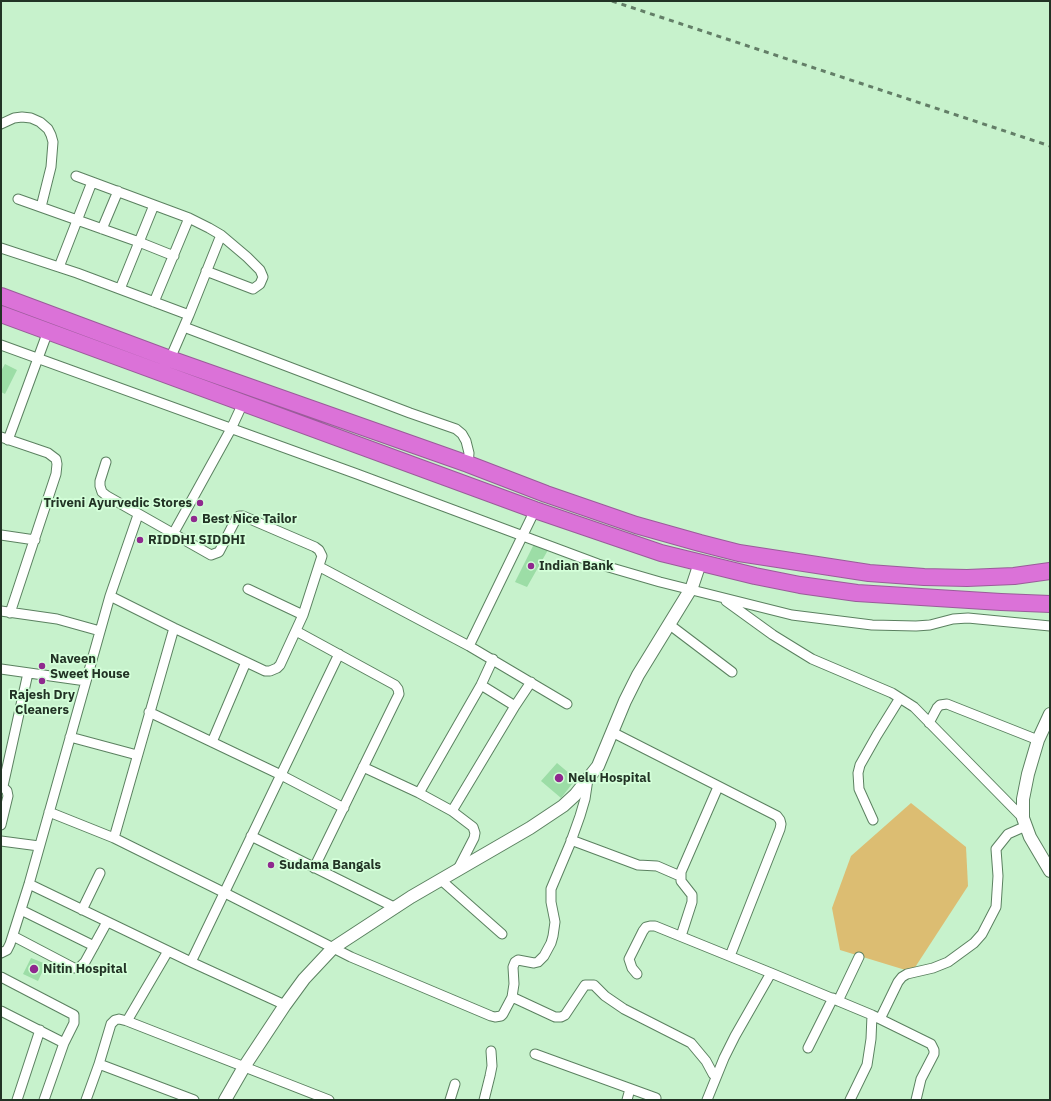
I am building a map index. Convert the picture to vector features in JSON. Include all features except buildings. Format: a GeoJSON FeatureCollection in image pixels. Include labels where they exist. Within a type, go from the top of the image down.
{"type":"FeatureCollection","features":[{"type":"Feature","properties":{"kind":"highway"},"geometry":{"type":"LineString","coordinates":[[1,296],[172,353],[468,459],[636,525],[700,543],[746,554],[869,573],[967,578],[1006,577],[1050,571]]}},
{"type":"Feature","properties":{"kind":"highway"},"geometry":{"type":"LineString","coordinates":[[1,314],[536,510],[661,553],[800,585],[857,593],[1050,604]]}},
{"type":"Feature","properties":{"kind":"street"},"geometry":{"type":"LineString","coordinates":[[1,124],[14,118],[31,118],[40,122],[48,129],[51,135],[53,142],[51,168],[41,207]]}},
{"type":"Feature","properties":{"kind":"street"},"geometry":{"type":"LineString","coordinates":[[76,176],[189,218],[209,228],[247,257],[260,270],[263,277],[260,284],[253,289],[206,271]]}},
{"type":"Feature","properties":{"kind":"street"},"geometry":{"type":"LineString","coordinates":[[59,267],[92,182]]}},
{"type":"Feature","properties":{"kind":"street"},"geometry":{"type":"LineString","coordinates":[[102,229],[118,191]]}},
{"type":"Feature","properties":{"kind":"street"},"geometry":{"type":"LineString","coordinates":[[18,198],[174,256]]}},
{"type":"Feature","properties":{"kind":"street"},"geometry":{"type":"LineString","coordinates":[[120,289],[154,205]]}},
{"type":"Feature","properties":{"kind":"street"},"geometry":{"type":"LineString","coordinates":[[154,302],[189,218]]}},
{"type":"Feature","properties":{"kind":"street"},"geometry":{"type":"LineString","coordinates":[[172,353],[189,315],[220,235]]}},
{"type":"Feature","properties":{"kind":"street"},"geometry":{"type":"LineString","coordinates":[[1,248],[59,267],[189,315]]}},
{"type":"Feature","properties":{"kind":"street"},"geometry":{"type":"LineString","coordinates":[[183,329],[456,429],[462,434],[466,441],[468,459]]}},
{"type":"Feature","properties":{"kind":"street"},"geometry":{"type":"LineString","coordinates":[[48,331],[5,439],[48,453],[56,459],[56,474],[35,540],[6,612],[57,619],[100,631]]}},
{"type":"Feature","properties":{"kind":"street"},"geometry":{"type":"LineString","coordinates":[[1,345],[357,474],[598,564],[660,582],[792,615],[872,625],[916,626],[953,619],[968,618],[1050,626]]}},
{"type":"Feature","properties":{"kind":"street"},"geometry":{"type":"LineString","coordinates":[[173,534],[243,403]]}},
{"type":"Feature","properties":{"kind":"street"},"geometry":{"type":"LineString","coordinates":[[106,462],[100,481],[102,492],[138,515],[211,555],[215,554],[221,549],[236,519],[239,516],[243,516],[315,547],[319,550],[322,556],[320,567],[296,631],[280,665],[270,671],[265,671],[110,596]]}},
{"type":"Feature","properties":{"kind":"street"},"geometry":{"type":"LineString","coordinates":[[469,646],[536,510]]}},
{"type":"Feature","properties":{"kind":"street"},"geometry":{"type":"LineString","coordinates":[[1,953],[7,950],[13,936],[110,596],[138,515]]}},
{"type":"Feature","properties":{"kind":"street"},"geometry":{"type":"LineString","coordinates":[[1,535],[35,540]]}},
{"type":"Feature","properties":{"kind":"street"},"geometry":{"type":"LineString","coordinates":[[224,1100],[285,1005],[304,979],[333,948],[441,880],[530,828],[563,806],[575,795],[598,766],[625,700],[638,675],[690,589],[700,563]]}},
{"type":"Feature","properties":{"kind":"street"},"geometry":{"type":"LineString","coordinates":[[320,567],[494,659],[567,704]]}},
{"type":"Feature","properties":{"kind":"street"},"geometry":{"type":"LineString","coordinates":[[248,589],[303,615]]}},
{"type":"Feature","properties":{"kind":"street"},"geometry":{"type":"LineString","coordinates":[[723,598],[773,636],[812,659],[892,693],[914,707],[1024,822]]}},
{"type":"Feature","properties":{"kind":"street"},"geometry":{"type":"LineString","coordinates":[[670,624],[732,672]]}},
{"type":"Feature","properties":{"kind":"street"},"geometry":{"type":"LineString","coordinates":[[114,838],[174,628]]}},
{"type":"Feature","properties":{"kind":"street"},"geometry":{"type":"LineString","coordinates":[[296,631],[396,685],[398,689],[396,702],[314,868]]}},
{"type":"Feature","properties":{"kind":"street"},"geometry":{"type":"LineString","coordinates":[[191,962],[339,654]]}},
{"type":"Feature","properties":{"kind":"street"},"geometry":{"type":"LineString","coordinates":[[419,793],[481,686],[494,659]]}},
{"type":"Feature","properties":{"kind":"street"},"geometry":{"type":"LineString","coordinates":[[212,742],[246,662]]}},
{"type":"Feature","properties":{"kind":"street"},"geometry":{"type":"LineString","coordinates":[[1,669],[86,681]]}},
{"type":"Feature","properties":{"kind":"street"},"geometry":{"type":"LineString","coordinates":[[1,825],[8,796],[7,791],[2,786],[28,673]]}},
{"type":"Feature","properties":{"kind":"street"},"geometry":{"type":"LineString","coordinates":[[452,812],[531,682]]}},
{"type":"Feature","properties":{"kind":"street"},"geometry":{"type":"LineString","coordinates":[[481,686],[516,706]]}},
{"type":"Feature","properties":{"kind":"street"},"geometry":{"type":"LineString","coordinates":[[873,820],[859,789],[858,773],[860,765],[900,698]]}},
{"type":"Feature","properties":{"kind":"street"},"geometry":{"type":"LineString","coordinates":[[929,723],[937,708],[940,705],[947,704],[1038,740]]}},
{"type":"Feature","properties":{"kind":"street"},"geometry":{"type":"LineString","coordinates":[[149,712],[281,775],[344,808]]}},
{"type":"Feature","properties":{"kind":"street"},"geometry":{"type":"LineString","coordinates":[[1050,714],[1038,740],[1023,798],[1024,822],[1030,837],[1050,871]]}},
{"type":"Feature","properties":{"kind":"street"},"geometry":{"type":"LineString","coordinates":[[612,732],[777,816],[781,824],[730,956]]}},
{"type":"Feature","properties":{"kind":"street"},"geometry":{"type":"LineString","coordinates":[[70,737],[137,755]]}},
{"type":"Feature","properties":{"kind":"street"},"geometry":{"type":"LineString","coordinates":[[363,767],[419,793],[473,826],[475,832],[474,838],[457,871]]}},
{"type":"Feature","properties":{"kind":"street"},"geometry":{"type":"LineString","coordinates":[[49,812],[114,838],[333,948],[491,1016],[498,1017],[503,1014],[512,997],[514,990],[513,967],[515,962],[518,960],[534,963],[538,962],[544,956],[553,936],[555,922],[551,902],[551,889],[571,840],[585,799],[588,779]]}},
{"type":"Feature","properties":{"kind":"street"},"geometry":{"type":"LineString","coordinates":[[681,936],[692,902],[692,895],[683,884],[680,876],[718,787]]}},
{"type":"Feature","properties":{"kind":"street"},"geometry":{"type":"LineString","coordinates":[[850,1100],[867,1065],[876,1017],[898,982],[908,974],[933,968],[948,962],[974,943],[982,934],[996,907],[998,876],[996,849],[1008,834],[1024,822]]}},
{"type":"Feature","properties":{"kind":"street"},"geometry":{"type":"LineString","coordinates":[[251,836],[396,908]]}},
{"type":"Feature","properties":{"kind":"street"},"geometry":{"type":"LineString","coordinates":[[571,840],[638,865],[657,866],[680,876]]}},
{"type":"Feature","properties":{"kind":"street"},"geometry":{"type":"LineString","coordinates":[[1,841],[39,846]]}},
{"type":"Feature","properties":{"kind":"street"},"geometry":{"type":"LineString","coordinates":[[82,910],[100,874]]}},
{"type":"Feature","properties":{"kind":"street"},"geometry":{"type":"LineString","coordinates":[[441,880],[502,934]]}},
{"type":"Feature","properties":{"kind":"street"},"geometry":{"type":"LineString","coordinates":[[29,884],[191,962],[285,1005]]}},
{"type":"Feature","properties":{"kind":"street"},"geometry":{"type":"LineString","coordinates":[[21,910],[94,946]]}},
{"type":"Feature","properties":{"kind":"street"},"geometry":{"type":"LineString","coordinates":[[13,936],[74,968],[79,968],[82,966],[107,922]]}},
{"type":"Feature","properties":{"kind":"street"},"geometry":{"type":"LineString","coordinates":[[637,974],[632,968],[629,959],[646,927],[654,926],[771,972],[876,1017],[926,1041],[933,1047],[934,1054],[920,1079],[916,1100]]}},
{"type":"Feature","properties":{"kind":"street"},"geometry":{"type":"LineString","coordinates":[[127,1021],[168,951]]}},
{"type":"Feature","properties":{"kind":"street"},"geometry":{"type":"LineString","coordinates":[[808,1048],[859,957]]}},
{"type":"Feature","properties":{"kind":"street"},"geometry":{"type":"LineString","coordinates":[[711,1099],[716,1077],[735,1036],[771,972]]}},
{"type":"Feature","properties":{"kind":"street"},"geometry":{"type":"LineString","coordinates":[[1,977],[72,1013],[75,1018],[64,1043],[44,1100]]}},
{"type":"Feature","properties":{"kind":"street"},"geometry":{"type":"LineString","coordinates":[[512,997],[555,1017],[561,1017],[565,1014],[585,985],[594,985],[605,996],[624,1009],[691,1043],[706,1061],[716,1077]]}},
{"type":"Feature","properties":{"kind":"street"},"geometry":{"type":"LineString","coordinates":[[1,1011],[64,1043]]}},
{"type":"Feature","properties":{"kind":"street"},"geometry":{"type":"LineString","coordinates":[[86,1100],[111,1024],[115,1020],[118,1020],[127,1021],[329,1100]]}},
{"type":"Feature","properties":{"kind":"street"},"geometry":{"type":"LineString","coordinates":[[17,1100],[40,1030]]}},
{"type":"Feature","properties":{"kind":"street"},"geometry":{"type":"LineString","coordinates":[[484,1100],[491,1071],[491,1051]]}},
{"type":"Feature","properties":{"kind":"street"},"geometry":{"type":"LineString","coordinates":[[535,1054],[656,1098]]}},
{"type":"Feature","properties":{"kind":"street"},"geometry":{"type":"LineString","coordinates":[[99,1064],[194,1100]]}},
{"type":"Feature","properties":{"kind":"street"},"geometry":{"type":"LineString","coordinates":[[450,1100],[455,1084]]}},
{"type":"Feature","properties":{"kind":"street"},"geometry":{"type":"LineString","coordinates":[[627,1100],[630,1089]]}},
{"type":"Feature","properties":{"kind":"shaded area"},"geometry":{"type":"Polygon","coordinates":[[[911,803],[966,847],[968,886],[912,972],[840,950],[832,908],[851,856],[911,803]]]}},
{"type":"Feature","properties":{"kind":"railway"},"geometry":{"type":"LineString","coordinates":[[612,1],[1050,146]]}},
{"type":"Feature","properties":{"kind":"place","name":"Triveni Ayurvedic Stores"},"geometry":{"type":"Point","coordinates":[200,503]}},
{"type":"Feature","properties":{"kind":"place","name":"Best Nice Tailor"},"geometry":{"type":"Point","coordinates":[194,519]}},
{"type":"Feature","properties":{"kind":"place","name":"RIDDHI SIDDHI"},"geometry":{"type":"Point","coordinates":[140,540]}},
{"type":"Feature","properties":{"kind":"place","name":"Indian Bank"},"geometry":{"type":"Point","coordinates":[531,566]}},
{"type":"Feature","properties":{"kind":"place","name":"Naveen Sweet House"},"geometry":{"type":"Point","coordinates":[42,666]}},
{"type":"Feature","properties":{"kind":"place","name":"Rajesh Dry Cleaners"},"geometry":{"type":"Point","coordinates":[42,681]}},
{"type":"Feature","properties":{"kind":"place","name":"Nelu Hospital"},"geometry":{"type":"Point","coordinates":[559,778]}},
{"type":"Feature","properties":{"kind":"place","name":"Sudama Bangals"},"geometry":{"type":"Point","coordinates":[271,865]}},
{"type":"Feature","properties":{"kind":"place","name":"Nitin Hospital"},"geometry":{"type":"Point","coordinates":[34,969]}}]}
